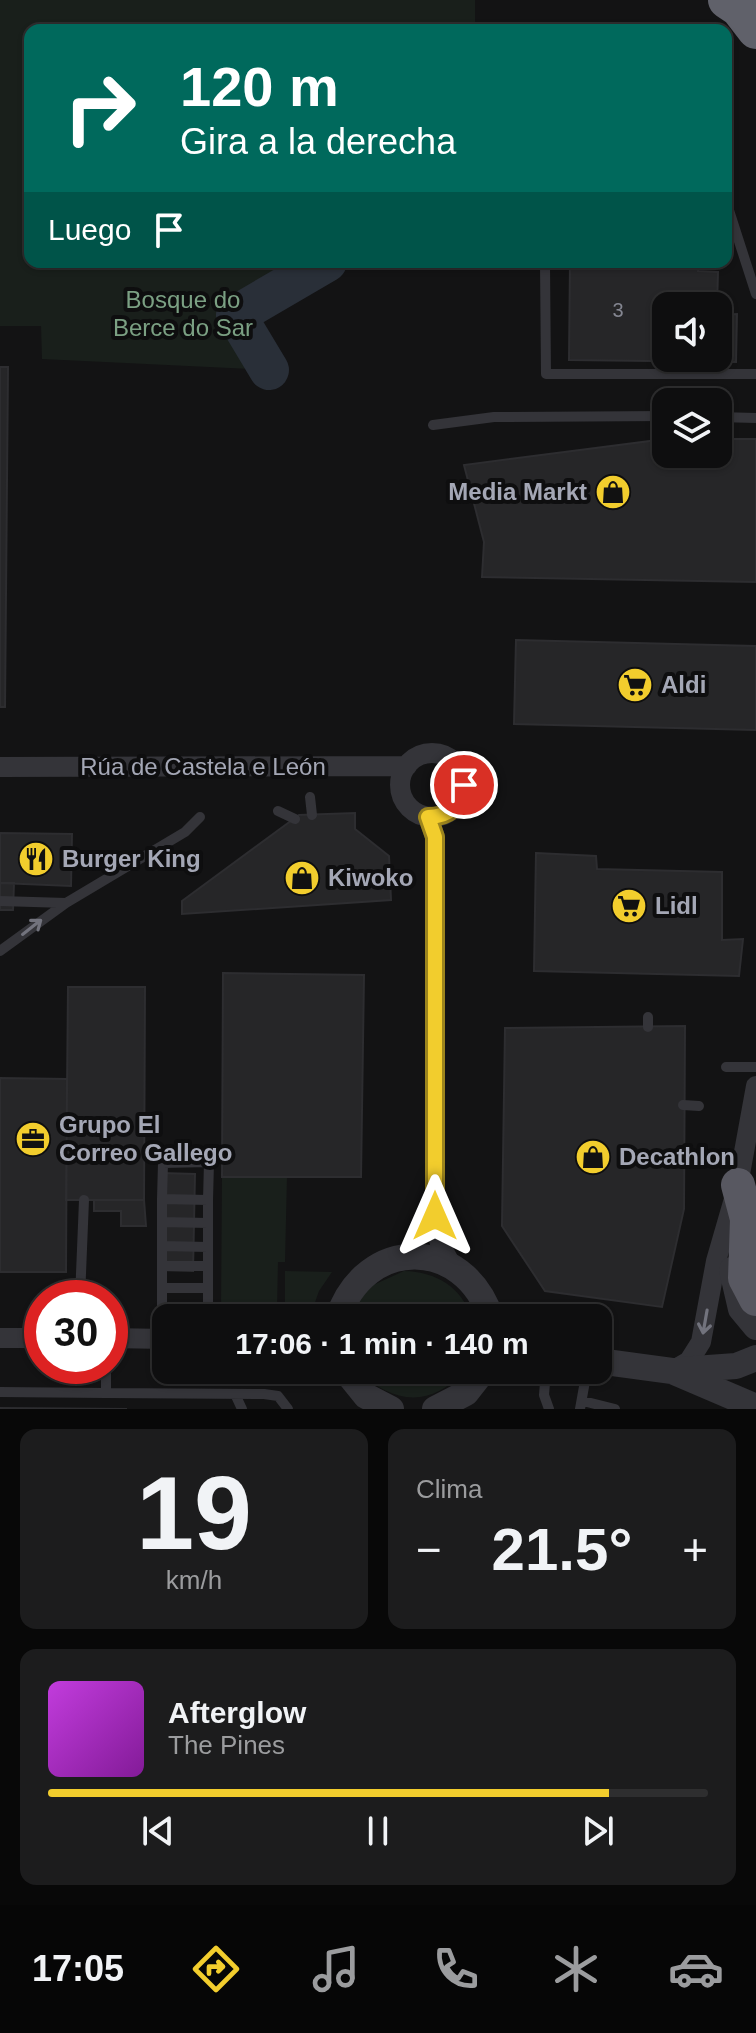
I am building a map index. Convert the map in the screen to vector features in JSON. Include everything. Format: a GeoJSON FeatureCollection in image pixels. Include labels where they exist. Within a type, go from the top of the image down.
{"type":"FeatureCollection","features":[{"type":"Feature","properties":{"kind":"highway"},"geometry":{"type":"LineString","coordinates":[[727,0],[739,8],[756,30]]}},
{"type":"Feature","properties":{"kind":"highway"},"geometry":{"type":"LineString","coordinates":[[738,1185],[747,1219],[745,1278],[756,1299]]}},
{"type":"Feature","properties":{"kind":"street"},"geometry":{"type":"LineString","coordinates":[[421,755],[440,755],[449,759],[462,774],[462,795],[457,805],[439,817],[428,817],[411,809],[401,794],[402,774],[421,755]]}},
{"type":"Feature","properties":{"kind":"street","name":"Rúa de Castela e León"},"geometry":{"type":"LineString","coordinates":[[0,767],[407,766]]}},
{"type":"Feature","properties":{"kind":"street"},"geometry":{"type":"LineString","coordinates":[[428,817],[435,837],[435,1216],[440,1244],[451,1265]]}},
{"type":"Feature","properties":{"kind":"street"},"geometry":{"type":"LineString","coordinates":[[756,1086],[738,1185],[730,1262],[741,1309],[756,1327]]}},
{"type":"Feature","properties":{"kind":"street"},"geometry":{"type":"LineString","coordinates":[[672,1371],[689,1361],[701,1342],[716,1261],[738,1185]]}},
{"type":"Feature","properties":{"kind":"street"},"geometry":{"type":"LineString","coordinates":[[411,1257],[423,1242],[435,1216]]}},
{"type":"Feature","properties":{"kind":"street"},"geometry":{"type":"LineString","coordinates":[[342,1304],[359,1278],[380,1264],[411,1257],[428,1257],[451,1265],[470,1279],[486,1304]]}},
{"type":"Feature","properties":{"kind":"street"},"geometry":{"type":"LineString","coordinates":[[0,1338],[24,1338]]}},
{"type":"Feature","properties":{"kind":"street"},"geometry":{"type":"LineString","coordinates":[[128,1338],[152,1339]]}},
{"type":"Feature","properties":{"kind":"street"},"geometry":{"type":"LineString","coordinates":[[612,1363],[672,1371],[736,1366],[756,1358]]}},
{"type":"Feature","properties":{"kind":"street"},"geometry":{"type":"LineString","coordinates":[[672,1371],[756,1407]]}},
{"type":"Feature","properties":{"kind":"street"},"geometry":{"type":"LineString","coordinates":[[352,1384],[361,1402],[391,1409]]}},
{"type":"Feature","properties":{"kind":"street"},"geometry":{"type":"LineString","coordinates":[[435,1409],[466,1393],[473,1384]]}},
{"type":"Feature","properties":{"kind":"lane"},"geometry":{"type":"LineString","coordinates":[[732,220],[756,294]]}},
{"type":"Feature","properties":{"kind":"lane"},"geometry":{"type":"LineString","coordinates":[[545,268],[546,374],[756,374]]}},
{"type":"Feature","properties":{"kind":"lane"},"geometry":{"type":"LineString","coordinates":[[433,425],[542,415],[652,416]]}},
{"type":"Feature","properties":{"kind":"lane"},"geometry":{"type":"LineString","coordinates":[[732,417],[756,418]]}},
{"type":"Feature","properties":{"kind":"lane"},"geometry":{"type":"LineString","coordinates":[[310,797],[312,815]]}},
{"type":"Feature","properties":{"kind":"lane"},"geometry":{"type":"LineString","coordinates":[[278,811],[295,819]]}},
{"type":"Feature","properties":{"kind":"lane"},"geometry":{"type":"LineString","coordinates":[[0,951],[66,903],[185,832],[200,817]]}},
{"type":"Feature","properties":{"kind":"lane"},"geometry":{"type":"LineString","coordinates":[[0,901],[66,903]]}},
{"type":"Feature","properties":{"kind":"lane"},"geometry":{"type":"LineString","coordinates":[[726,1067],[756,1067]]}},
{"type":"Feature","properties":{"kind":"lane"},"geometry":{"type":"LineString","coordinates":[[683,1105],[699,1106]]}},
{"type":"Feature","properties":{"kind":"lane"},"geometry":{"type":"LineString","coordinates":[[163,1304],[163,1163],[209,1162],[208,1304]]}},
{"type":"Feature","properties":{"kind":"lane"},"geometry":{"type":"LineString","coordinates":[[162,1199],[208,1200]]}},
{"type":"Feature","properties":{"kind":"lane"},"geometry":{"type":"LineString","coordinates":[[81,1280],[84,1200]]}},
{"type":"Feature","properties":{"kind":"lane"},"geometry":{"type":"LineString","coordinates":[[162,1222],[208,1223]]}},
{"type":"Feature","properties":{"kind":"lane"},"geometry":{"type":"LineString","coordinates":[[162,1246],[208,1247]]}},
{"type":"Feature","properties":{"kind":"lane"},"geometry":{"type":"LineString","coordinates":[[162,1266],[208,1266]]}},
{"type":"Feature","properties":{"kind":"lane"},"geometry":{"type":"LineString","coordinates":[[162,1288],[208,1288]]}},
{"type":"Feature","properties":{"kind":"lane"},"geometry":{"type":"LineString","coordinates":[[106,1384],[106,1393]]}},
{"type":"Feature","properties":{"kind":"lane"},"geometry":{"type":"LineString","coordinates":[[545,1384],[544,1395],[549,1409]]}},
{"type":"Feature","properties":{"kind":"lane"},"geometry":{"type":"LineString","coordinates":[[585,1384],[581,1405],[615,1409]]}},
{"type":"Feature","properties":{"kind":"lane"},"geometry":{"type":"LineString","coordinates":[[0,1392],[278,1396],[288,1409]]}},
{"type":"Feature","properties":{"kind":"lane"},"geometry":{"type":"LineString","coordinates":[[235,1394],[242,1409]]}},
{"type":"Feature","properties":{"kind":"green space","name":"Bosque do Berce do Sar"},"geometry":{"type":"Polygon","coordinates":[[[0,0],[475,0],[475,24],[24,24],[24,268],[317,268],[237,315],[269,370],[42,359],[41,326],[0,326],[0,0]]]}},
{"type":"Feature","properties":{"kind":"green space"},"geometry":{"type":"Polygon","coordinates":[[[287,1176],[285,1262],[278,1262],[277,1304],[221,1304],[222,1177],[287,1176]]]}},
{"type":"Feature","properties":{"kind":"green space"},"geometry":{"type":"Polygon","coordinates":[[[285,1271],[332,1272],[314,1304],[285,1304],[285,1271]]]}},
{"type":"Feature","properties":{"kind":"green space"},"geometry":{"type":"Polygon","coordinates":[[[404,1271],[416,1272],[446,1283],[465,1304],[358,1304],[369,1287],[404,1271]]]}},
{"type":"Feature","properties":{"kind":"green space"},"geometry":{"type":"Polygon","coordinates":[[[375,1384],[450,1384],[425,1396],[411,1397],[384,1390],[375,1384]]]}},
{"type":"Feature","properties":{"kind":"building"},"geometry":{"type":"Polygon","coordinates":[[[570,268],[698,268],[698,271],[718,272],[717,292],[652,292],[652,361],[569,360],[570,268]]]}},
{"type":"Feature","properties":{"kind":"building"},"geometry":{"type":"Polygon","coordinates":[[[732,314],[737,314],[736,362],[732,362],[732,314]]]}},
{"type":"Feature","properties":{"kind":"building"},"geometry":{"type":"Polygon","coordinates":[[[0,367],[8,367],[5,707],[0,707],[0,367]]]}},
{"type":"Feature","properties":{"kind":"building","name":"Media Markt"},"geometry":{"type":"Polygon","coordinates":[[[732,439],[756,439],[756,582],[482,577],[484,542],[464,465],[652,441],[652,468],[732,468],[732,439]]]}},
{"type":"Feature","properties":{"kind":"building","name":"Aldi"},"geometry":{"type":"Polygon","coordinates":[[[516,640],[756,646],[756,730],[514,724],[516,640]]]}},
{"type":"Feature","properties":{"kind":"building","name":"Kiwoko"},"geometry":{"type":"Polygon","coordinates":[[[355,813],[355,829],[389,856],[391,900],[182,914],[182,901],[299,815],[355,813]]]}},
{"type":"Feature","properties":{"kind":"building","name":"Burger King"},"geometry":{"type":"Polygon","coordinates":[[[0,833],[72,834],[71,886],[0,883],[0,833]]]}},
{"type":"Feature","properties":{"kind":"building","name":"Lidl"},"geometry":{"type":"Polygon","coordinates":[[[536,853],[596,856],[597,869],[722,872],[722,940],[743,939],[739,976],[534,971],[536,853]]]}},
{"type":"Feature","properties":{"kind":"building"},"geometry":{"type":"Polygon","coordinates":[[[0,883],[14,883],[13,910],[0,910],[0,883]]]}},
{"type":"Feature","properties":{"kind":"building"},"geometry":{"type":"Polygon","coordinates":[[[223,973],[364,975],[361,1177],[222,1177],[223,973]]]}},
{"type":"Feature","properties":{"kind":"building"},"geometry":{"type":"Polygon","coordinates":[[[68,987],[145,987],[144,1200],[66,1200],[68,987]]]}},
{"type":"Feature","properties":{"kind":"building","name":"Decathlon"},"geometry":{"type":"Polygon","coordinates":[[[685,1026],[684,1209],[662,1307],[545,1291],[502,1226],[505,1028],[685,1026]]]}},
{"type":"Feature","properties":{"kind":"building","name":"Grupo El Correo Gallego"},"geometry":{"type":"Polygon","coordinates":[[[0,1078],[67,1079],[66,1272],[0,1272],[0,1078]]]}},
{"type":"Feature","properties":{"kind":"building"},"geometry":{"type":"Polygon","coordinates":[[[161,1173],[195,1174],[193,1271],[159,1270],[161,1173]]]}},
{"type":"Feature","properties":{"kind":"building"},"geometry":{"type":"Polygon","coordinates":[[[94,1200],[144,1200],[146,1226],[121,1226],[121,1211],[94,1211],[94,1200]]]}},
{"type":"Feature","properties":{"kind":"building"},"geometry":{"type":"Polygon","coordinates":[[[0,1408],[127,1409],[0,1409],[0,1408]]]}},
{"type":"Feature","properties":{"kind":"waterway"},"geometry":{"type":"LineString","coordinates":[[269,370],[236,315],[317,268]]}},
{"type":"Feature","properties":{"kind":"place","name":"Media Markt"},"geometry":{"type":"Point","coordinates":[613,492]}},
{"type":"Feature","properties":{"kind":"place","name":"Aldi"},"geometry":{"type":"Point","coordinates":[635,685]}},
{"type":"Feature","properties":{"kind":"place","name":"Burger King"},"geometry":{"type":"Point","coordinates":[36,859]}},
{"type":"Feature","properties":{"kind":"place","name":"Kiwoko"},"geometry":{"type":"Point","coordinates":[302,878]}},
{"type":"Feature","properties":{"kind":"place","name":"Lidl"},"geometry":{"type":"Point","coordinates":[629,906]}},
{"type":"Feature","properties":{"kind":"place","name":"Grupo El Correo Gallego"},"geometry":{"type":"Point","coordinates":[33,1139]}},
{"type":"Feature","properties":{"kind":"place","name":"Decathlon"},"geometry":{"type":"Point","coordinates":[593,1157]}},
{"type":"Feature","properties":{"kind":"route"},"geometry":{"type":"LineString","coordinates":[[435,1216],[435,837],[428,817],[439,817],[457,805],[464,785]]}}]}
